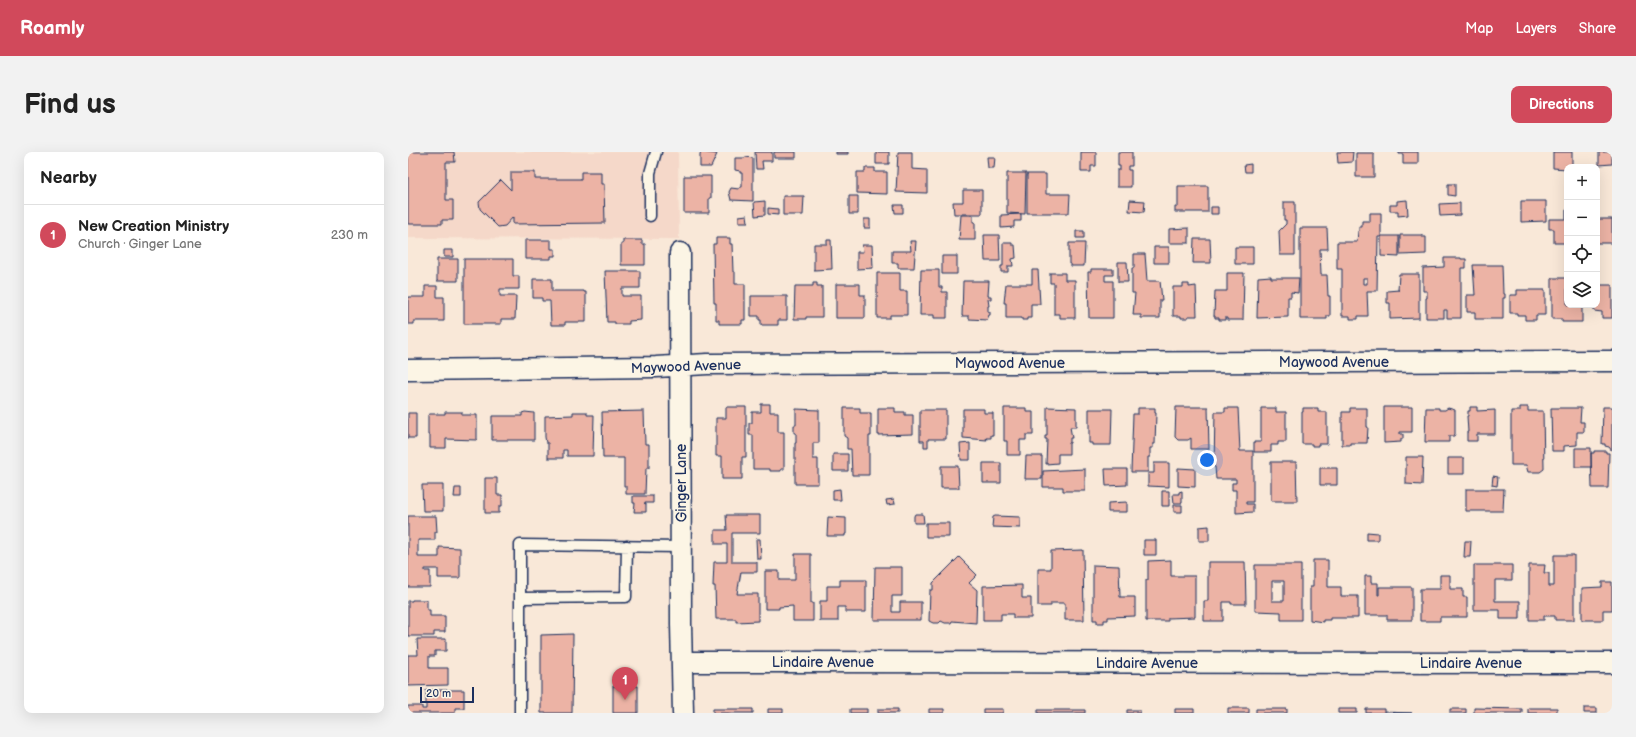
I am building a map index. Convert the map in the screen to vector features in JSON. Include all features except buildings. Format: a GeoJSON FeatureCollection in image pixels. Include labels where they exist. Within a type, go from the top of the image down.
{"type":"FeatureCollection","features":[{"type":"Feature","properties":{"kind":"street","name":"Ginger Lane"},"geometry":{"type":"LineString","coordinates":[[680,254],[683,713]]}},
{"type":"Feature","properties":{"kind":"street","name":"Maywood Avenue"},"geometry":{"type":"LineString","coordinates":[[408,370],[681,366],[715,364],[1612,361]]}},
{"type":"Feature","properties":{"kind":"street","name":"Lindaire Avenue"},"geometry":{"type":"LineString","coordinates":[[682,662],[1612,663]]}},
{"type":"Feature","properties":{"kind":"lane"},"geometry":{"type":"LineString","coordinates":[[650,216],[650,173],[656,152]]}},
{"type":"Feature","properties":{"kind":"lane"},"geometry":{"type":"LineString","coordinates":[[520,713],[520,545],[681,547]]}},
{"type":"Feature","properties":{"kind":"lane"},"geometry":{"type":"LineString","coordinates":[[520,598],[626,597],[627,546]]}},
{"type":"Feature","properties":{"kind":"shaded area"},"geometry":{"type":"Polygon","coordinates":[[[408,152],[678,152],[679,239],[408,238],[408,152]]]}},
{"type":"Feature","properties":{"kind":"place","name":"New Creation Ministry"},"geometry":{"type":"Point","coordinates":[625,700]}}]}
